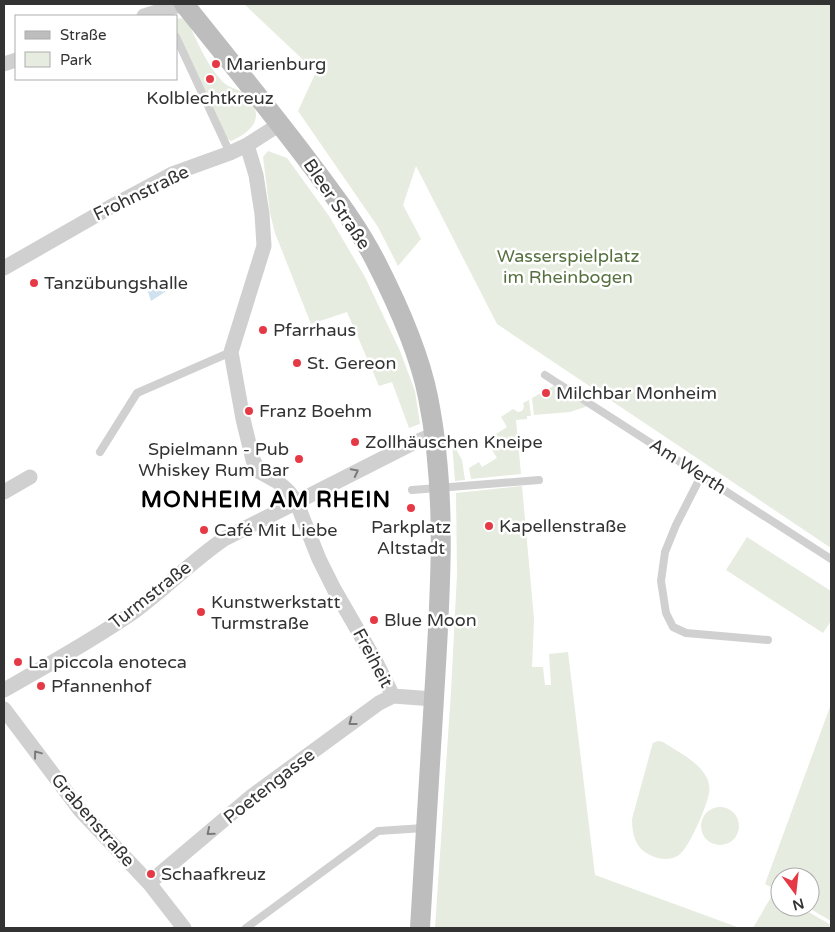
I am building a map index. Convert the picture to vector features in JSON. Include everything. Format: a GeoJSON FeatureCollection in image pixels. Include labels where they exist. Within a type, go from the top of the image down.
{"type":"FeatureCollection","features":[{"type":"Feature","properties":{"kind":"street"},"geometry":{"type":"LineString","coordinates":[[151,15],[165,13],[184,4]]}},
{"type":"Feature","properties":{"kind":"street","name":"Bleer Straße"},"geometry":{"type":"LineString","coordinates":[[184,4],[327,186],[375,260],[407,333],[423,376],[433,434]]}},
{"type":"Feature","properties":{"kind":"street","name":"Frohnstraße"},"geometry":{"type":"LineString","coordinates":[[4,268],[114,204],[172,174],[230,154],[248,145],[280,124]]}},
{"type":"Feature","properties":{"kind":"street"},"geometry":{"type":"LineString","coordinates":[[248,145],[256,175],[262,214],[264,246],[231,352],[253,460],[260,472],[288,491],[296,502]]}},
{"type":"Feature","properties":{"kind":"street"},"geometry":{"type":"LineString","coordinates":[[420,928],[440,595],[439,487],[433,434]]}},
{"type":"Feature","properties":{"kind":"street","name":"Turmstraße"},"geometry":{"type":"LineString","coordinates":[[4,690],[121,620],[152,598],[198,557],[224,539],[433,434]]}},
{"type":"Feature","properties":{"kind":"street"},"geometry":{"type":"LineString","coordinates":[[4,492],[30,476]]}},
{"type":"Feature","properties":{"kind":"street","name":"Freiheit"},"geometry":{"type":"LineString","coordinates":[[296,502],[319,559],[393,696],[434,699]]}},
{"type":"Feature","properties":{"kind":"street","name":"Poetengasse"},"geometry":{"type":"LineString","coordinates":[[149,883],[252,796],[378,703],[393,696]]}},
{"type":"Feature","properties":{"kind":"street","name":"Grabenstraße"},"geometry":{"type":"LineString","coordinates":[[4,709],[80,810],[149,883],[184,928]]}},
{"type":"Feature","properties":{"kind":"lane"},"geometry":{"type":"LineString","coordinates":[[178,41],[230,154]]}},
{"type":"Feature","properties":{"kind":"lane"},"geometry":{"type":"LineString","coordinates":[[100,452],[137,393],[231,352]]}},
{"type":"Feature","properties":{"kind":"lane","name":"Am Werth"},"geometry":{"type":"LineString","coordinates":[[545,375],[831,558]]}},
{"type":"Feature","properties":{"kind":"lane"},"geometry":{"type":"LineString","coordinates":[[702,474],[676,525],[665,552],[661,581],[666,613],[673,627],[686,633],[768,640]]}},
{"type":"Feature","properties":{"kind":"lane"},"geometry":{"type":"LineString","coordinates":[[412,490],[539,480]]}},
{"type":"Feature","properties":{"kind":"lane"},"geometry":{"type":"LineString","coordinates":[[246,928],[378,831],[427,828]]}},
{"type":"Feature","properties":{"kind":"green space","name":"Wasserspielplatz im Rheinbogen"},"geometry":{"type":"Polygon","coordinates":[[[244,4],[831,4],[831,548],[497,324],[416,166],[403,205],[421,239],[398,266],[378,227],[298,111],[316,72],[244,4]]]}},
{"type":"Feature","properties":{"kind":"green space"},"geometry":{"type":"Polygon","coordinates":[[[178,19],[187,20],[202,52],[216,74],[224,83],[245,95],[252,103],[256,116],[251,128],[231,141],[225,137],[178,37],[178,19]]]}},
{"type":"Feature","properties":{"kind":"green space"},"geometry":{"type":"Polygon","coordinates":[[[268,151],[287,158],[329,216],[365,277],[400,351],[415,391],[420,424],[409,428],[392,382],[379,386],[347,312],[311,324],[275,233],[270,213],[263,157],[268,151]]]}},
{"type":"Feature","properties":{"kind":"green space"},"geometry":{"type":"Polygon","coordinates":[[[555,385],[588,406],[570,412],[534,415],[532,398],[555,385]]]}},
{"type":"Feature","properties":{"kind":"green space"},"geometry":{"type":"Polygon","coordinates":[[[529,400],[531,416],[527,416],[527,419],[516,420],[521,474],[471,479],[469,468],[479,462],[482,467],[497,458],[489,445],[499,440],[496,434],[507,427],[501,417],[513,409],[518,412],[522,411],[523,403],[529,400]]]}},
{"type":"Feature","properties":{"kind":"green space"},"geometry":{"type":"Polygon","coordinates":[[[452,442],[462,460],[465,480],[455,481],[452,442]]]}},
{"type":"Feature","properties":{"kind":"green space"},"geometry":{"type":"Polygon","coordinates":[[[522,486],[534,619],[532,667],[543,667],[545,685],[551,685],[549,654],[568,652],[595,875],[740,928],[435,928],[457,574],[456,493],[522,486]]]}},
{"type":"Feature","properties":{"kind":"green space"},"geometry":{"type":"Polygon","coordinates":[[[747,537],[831,591],[831,621],[823,633],[726,570],[747,537]]]}},
{"type":"Feature","properties":{"kind":"green space"},"geometry":{"type":"Polygon","coordinates":[[[831,704],[831,921],[820,915],[820,867],[771,867],[831,704]]]}},
{"type":"Feature","properties":{"kind":"green space"},"geometry":{"type":"Polygon","coordinates":[[[663,742],[693,762],[707,778],[709,787],[705,807],[688,844],[679,855],[669,859],[657,858],[646,853],[635,839],[632,825],[652,746],[653,743],[663,742]]]}},
{"type":"Feature","properties":{"kind":"green space"},"geometry":{"type":"Polygon","coordinates":[[[720,807],[734,812],[739,826],[734,840],[720,845],[706,840],[701,826],[706,812],[720,807]]]}},
{"type":"Feature","properties":{"kind":"green space"},"geometry":{"type":"Polygon","coordinates":[[[770,870],[770,887],[765,884],[770,870]]]}},
{"type":"Feature","properties":{"kind":"green space"},"geometry":{"type":"Polygon","coordinates":[[[770,899],[770,917],[817,917],[831,925],[831,928],[753,928],[770,899]]]}},
{"type":"Feature","properties":{"kind":"water"},"geometry":{"type":"Polygon","coordinates":[[[162,280],[168,290],[151,301],[147,289],[162,280]]]}},
{"type":"Feature","properties":{"kind":"place","name":"Marienburg"},"geometry":{"type":"Point","coordinates":[216,64]}},
{"type":"Feature","properties":{"kind":"place","name":"Kolblechtkreuz"},"geometry":{"type":"Point","coordinates":[210,79]}},
{"type":"Feature","properties":{"kind":"place","name":"Tanzübungshalle"},"geometry":{"type":"Point","coordinates":[34,283]}},
{"type":"Feature","properties":{"kind":"place","name":"Pfarrhaus"},"geometry":{"type":"Point","coordinates":[263,330]}},
{"type":"Feature","properties":{"kind":"place","name":"St. Gereon"},"geometry":{"type":"Point","coordinates":[297,363]}},
{"type":"Feature","properties":{"kind":"place","name":"Milchbar Monheim"},"geometry":{"type":"Point","coordinates":[546,393]}},
{"type":"Feature","properties":{"kind":"place","name":"Franz Boehm"},"geometry":{"type":"Point","coordinates":[249,411]}},
{"type":"Feature","properties":{"kind":"place","name":"Zollhäuschen Kneipe"},"geometry":{"type":"Point","coordinates":[355,442]}},
{"type":"Feature","properties":{"kind":"place","name":"Spielmann - Pub Whiskey Rum Bar"},"geometry":{"type":"Point","coordinates":[299,459]}},
{"type":"Feature","properties":{"kind":"place","name":"Parkplatz Altstadt"},"geometry":{"type":"Point","coordinates":[411,508]}},
{"type":"Feature","properties":{"kind":"place","name":"Kapellenstraße"},"geometry":{"type":"Point","coordinates":[489,526]}},
{"type":"Feature","properties":{"kind":"place","name":"Café Mit Liebe"},"geometry":{"type":"Point","coordinates":[204,530]}},
{"type":"Feature","properties":{"kind":"place","name":"Kunstwerkstatt Turmstraße"},"geometry":{"type":"Point","coordinates":[201,612]}},
{"type":"Feature","properties":{"kind":"place","name":"Blue Moon"},"geometry":{"type":"Point","coordinates":[374,620]}},
{"type":"Feature","properties":{"kind":"place","name":"La piccola enoteca"},"geometry":{"type":"Point","coordinates":[18,662]}},
{"type":"Feature","properties":{"kind":"place","name":"Pfannenhof"},"geometry":{"type":"Point","coordinates":[41,686]}},
{"type":"Feature","properties":{"kind":"place","name":"Schaafkreuz"},"geometry":{"type":"Point","coordinates":[151,874]}},
{"type":"Feature","properties":{"kind":"district","name":"MONHEIM AM RHEIN"},"geometry":{"type":"Point","coordinates":[266,500]}}]}
